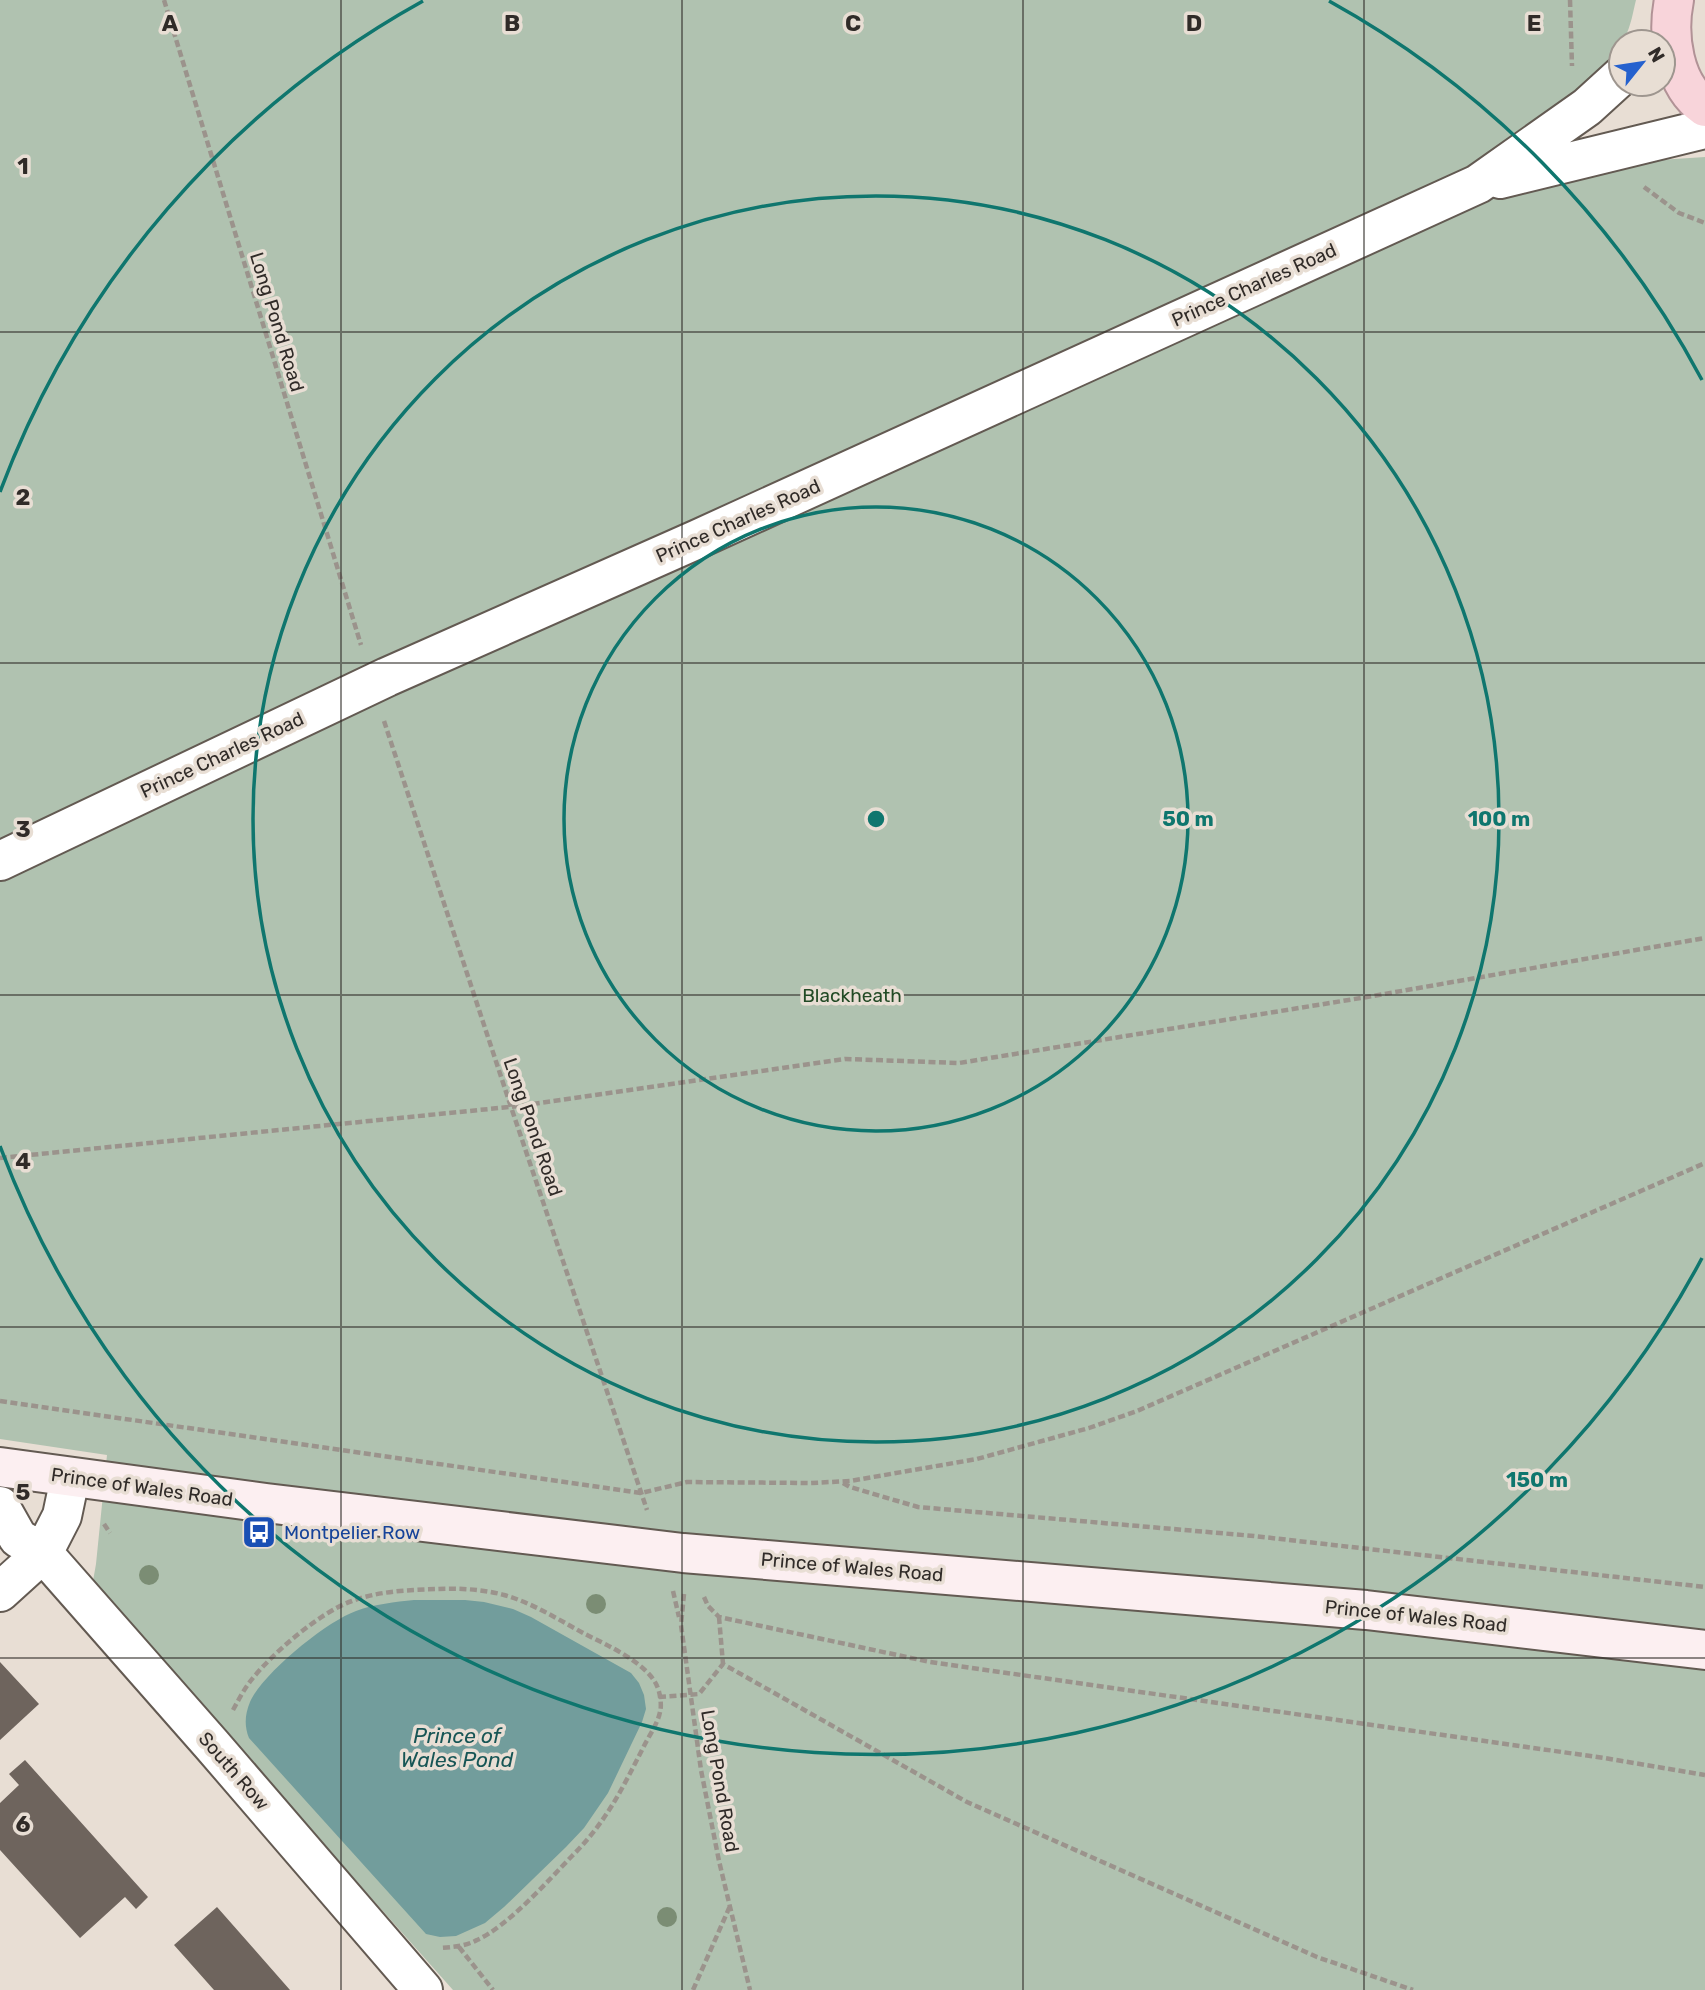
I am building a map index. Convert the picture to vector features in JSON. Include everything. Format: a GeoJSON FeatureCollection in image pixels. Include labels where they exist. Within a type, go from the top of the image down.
{"type":"FeatureCollection","features":[{"type":"Feature","properties":{"kind":"highway"},"geometry":{"type":"LineString","coordinates":[[1665,19],[1675,62],[1686,85],[1705,107]]}},
{"type":"Feature","properties":{"kind":"main road","name":"Prince of Wales Road"},"geometry":{"type":"LineString","coordinates":[[0,1467],[266,1503],[682,1553],[1366,1610],[1571,1632],[1705,1650]]}},
{"type":"Feature","properties":{"kind":"street","name":"Prince Charles Road"},"geometry":{"type":"LineString","coordinates":[[0,862],[387,677],[698,540],[1478,184],[1587,107],[1607,89]]}},
{"type":"Feature","properties":{"kind":"street","name":"Prince Charles Road"},"geometry":{"type":"LineString","coordinates":[[1478,184],[1705,129]]}},
{"type":"Feature","properties":{"kind":"street"},"geometry":{"type":"LineString","coordinates":[[0,1592],[43,1553],[62,1516],[70,1478]]}},
{"type":"Feature","properties":{"kind":"street","name":"South Row"},"geometry":{"type":"LineString","coordinates":[[0,1506],[19,1538],[43,1553],[423,1990]]}},
{"type":"Feature","properties":{"kind":"path","name":"Long Pond Road"},"geometry":{"type":"LineString","coordinates":[[164,0],[363,652]]}},
{"type":"Feature","properties":{"kind":"path"},"geometry":{"type":"LineString","coordinates":[[1570,0],[1573,73]]}},
{"type":"Feature","properties":{"kind":"path"},"geometry":{"type":"LineString","coordinates":[[1637,182],[1679,214],[1705,223]]}},
{"type":"Feature","properties":{"kind":"path","name":"Long Pond Road"},"geometry":{"type":"LineString","coordinates":[[382,713],[648,1512]]}},
{"type":"Feature","properties":{"kind":"path"},"geometry":{"type":"LineString","coordinates":[[0,1158],[511,1107],[845,1059],[959,1063],[1367,997],[1705,938]]}},
{"type":"Feature","properties":{"kind":"path"},"geometry":{"type":"LineString","coordinates":[[0,1401],[641,1493],[687,1482],[841,1482],[977,1459],[1089,1428],[1137,1411],[1705,1163]]}},
{"type":"Feature","properties":{"kind":"path"},"geometry":{"type":"LineString","coordinates":[[841,1482],[918,1507],[1254,1536],[1705,1587]]}},
{"type":"Feature","properties":{"kind":"path"},"geometry":{"type":"LineString","coordinates":[[104,1524],[110,1533]]}},
{"type":"Feature","properties":{"kind":"path"},"geometry":{"type":"LineString","coordinates":[[672,1584],[681,1625]]}},
{"type":"Feature","properties":{"kind":"path","name":"Long Pond Road"},"geometry":{"type":"LineString","coordinates":[[685,1586],[681,1625],[701,1770],[719,1861],[750,1990]]}},
{"type":"Feature","properties":{"kind":"path"},"geometry":{"type":"LineString","coordinates":[[701,1588],[708,1606],[719,1617],[930,1662],[1590,1756],[1705,1775]]}},
{"type":"Feature","properties":{"kind":"path"},"geometry":{"type":"LineString","coordinates":[[231,1715],[249,1683],[271,1659],[332,1610],[351,1601],[377,1594],[414,1589],[466,1589],[502,1594],[536,1607],[638,1664],[650,1675],[657,1686],[660,1713],[617,1799],[593,1835],[501,1924],[477,1941],[459,1947],[493,1990]]}},
{"type":"Feature","properties":{"kind":"path"},"geometry":{"type":"LineString","coordinates":[[659,1697],[699,1695],[723,1664],[719,1617]]}},
{"type":"Feature","properties":{"kind":"path"},"geometry":{"type":"LineString","coordinates":[[723,1664],[967,1802],[1317,1957],[1413,1990]]}},
{"type":"Feature","properties":{"kind":"path"},"geometry":{"type":"LineString","coordinates":[[694,1990],[731,1905]]}},
{"type":"Feature","properties":{"kind":"green space","name":"Blackheath"},"geometry":{"type":"Polygon","coordinates":[[[0,0],[1636,0],[1629,28],[1607,28],[1607,62],[1604,66],[1576,91],[1514,133],[1543,187],[1659,160],[1705,157],[1705,1990],[453,1990],[93,1581],[107,1455],[0,1439],[0,0]]]}},
{"type":"Feature","properties":{"kind":"water","name":"Prince of Wales Pond"},"geometry":{"type":"Polygon","coordinates":[[[414,1600],[484,1602],[513,1609],[531,1617],[631,1673],[644,1695],[646,1709],[608,1793],[584,1828],[504,1907],[485,1923],[456,1936],[426,1934],[249,1738],[246,1729],[247,1711],[257,1690],[281,1664],[313,1637],[356,1611],[414,1600]]]}},
{"type":"Feature","properties":{"kind":"building"},"geometry":{"type":"Polygon","coordinates":[[[0,1662],[39,1704],[0,1740],[0,1662]]]}},
{"type":"Feature","properties":{"kind":"building"},"geometry":{"type":"Polygon","coordinates":[[[25,1760],[148,1897],[136,1909],[125,1897],[80,1938],[0,1850],[0,1803],[19,1785],[9,1774],[25,1760]]]}},
{"type":"Feature","properties":{"kind":"building"},"geometry":{"type":"Polygon","coordinates":[[[217,1907],[290,1990],[214,1990],[174,1945],[217,1907]]]}},
{"type":"Feature","properties":{"kind":"place","name":"Montpelier Row"},"geometry":{"type":"Point","coordinates":[259,1532]}}]}
